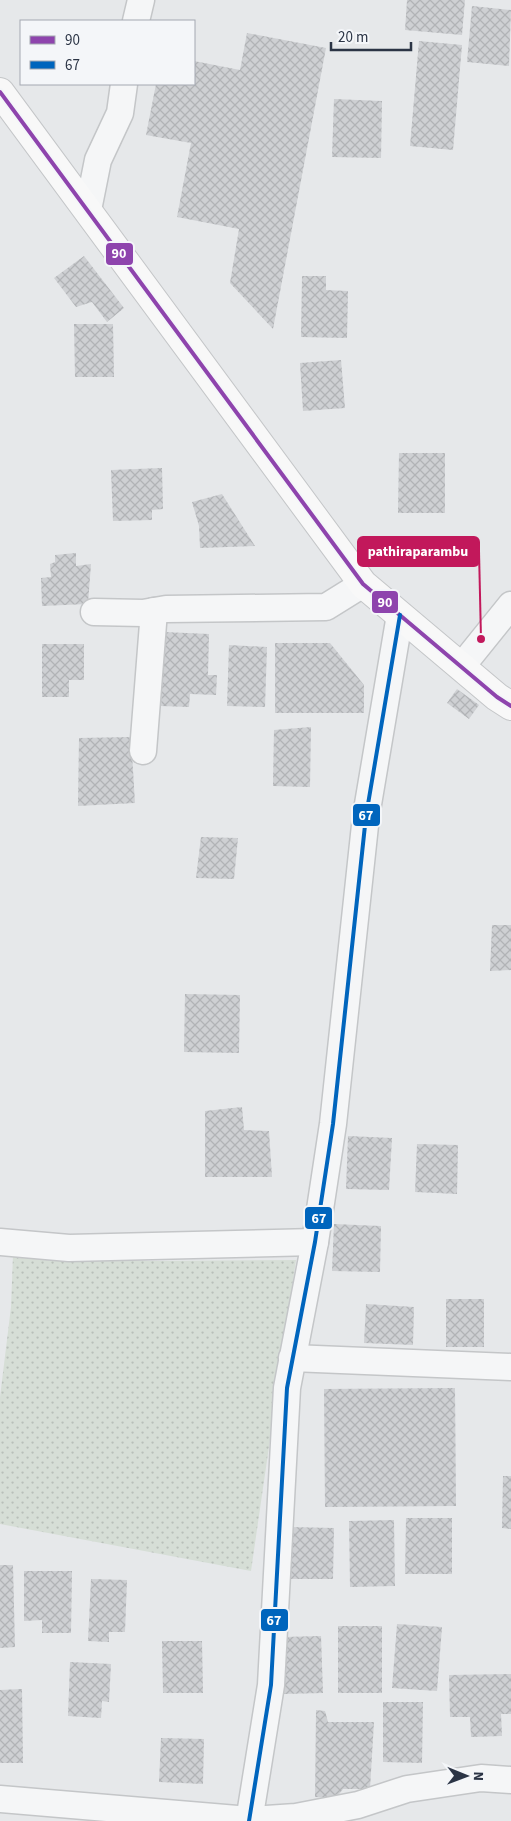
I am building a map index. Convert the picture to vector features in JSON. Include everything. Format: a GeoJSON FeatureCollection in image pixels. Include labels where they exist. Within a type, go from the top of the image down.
{"type":"FeatureCollection","features":[{"type":"Feature","properties":{"kind":"main road"},"geometry":{"type":"LineString","coordinates":[[0,92],[362,584],[461,667],[511,706]]}},
{"type":"Feature","properties":{"kind":"street"},"geometry":{"type":"LineString","coordinates":[[136,20],[142,0]]}},
{"type":"Feature","properties":{"kind":"street"},"geometry":{"type":"LineString","coordinates":[[88,210],[98,160],[120,114],[124,85]]}},
{"type":"Feature","properties":{"kind":"street"},"geometry":{"type":"LineString","coordinates":[[94,612],[143,613],[166,609],[326,607],[362,584]]}},
{"type":"Feature","properties":{"kind":"street"},"geometry":{"type":"LineString","coordinates":[[461,667],[504,631],[511,605]]}},
{"type":"Feature","properties":{"kind":"street"},"geometry":{"type":"LineString","coordinates":[[143,751],[154,611]]}},
{"type":"Feature","properties":{"kind":"street"},"geometry":{"type":"LineString","coordinates":[[249,1820],[271,1685],[288,1388],[292,1358],[315,1242],[333,1124],[366,816],[400,615]]}},
{"type":"Feature","properties":{"kind":"street"},"geometry":{"type":"LineString","coordinates":[[0,1242],[69,1248],[315,1242]]}},
{"type":"Feature","properties":{"kind":"street"},"geometry":{"type":"LineString","coordinates":[[292,1358],[511,1367]]}},
{"type":"Feature","properties":{"kind":"street"},"geometry":{"type":"LineString","coordinates":[[0,1799],[249,1820],[296,1817],[358,1805],[407,1789],[481,1778],[511,1780]]}},
{"type":"Feature","properties":{"kind":"shaded area"},"geometry":{"type":"Polygon","coordinates":[[[13,1255],[149,1261],[296,1260],[251,1571],[0,1524],[0,1397],[11,1307],[13,1255]]]}},
{"type":"Feature","properties":{"kind":"building"},"geometry":{"type":"Polygon","coordinates":[[[407,0],[465,0],[462,35],[405,30],[407,0]]]}},
{"type":"Feature","properties":{"kind":"building"},"geometry":{"type":"Polygon","coordinates":[[[472,6],[511,10],[509,66],[467,62],[472,6]]]}},
{"type":"Feature","properties":{"kind":"building"},"geometry":{"type":"Polygon","coordinates":[[[247,33],[326,48],[273,329],[230,283],[239,229],[177,217],[191,143],[146,135],[156,85],[195,85],[195,61],[240,70],[247,33]]]}},
{"type":"Feature","properties":{"kind":"building"},"geometry":{"type":"Polygon","coordinates":[[[419,41],[462,45],[453,150],[410,146],[419,41]]]}},
{"type":"Feature","properties":{"kind":"building"},"geometry":{"type":"Polygon","coordinates":[[[334,99],[382,101],[381,158],[332,157],[334,99]]]}},
{"type":"Feature","properties":{"kind":"building"},"geometry":{"type":"Polygon","coordinates":[[[84,256],[124,308],[107,322],[92,302],[76,307],[54,278],[84,256]]]}},
{"type":"Feature","properties":{"kind":"building"},"geometry":{"type":"Polygon","coordinates":[[[302,276],[326,276],[326,290],[348,291],[347,338],[301,337],[302,276]]]}},
{"type":"Feature","properties":{"kind":"building"},"geometry":{"type":"Polygon","coordinates":[[[74,324],[113,324],[114,377],[75,377],[74,324]]]}},
{"type":"Feature","properties":{"kind":"building"},"geometry":{"type":"Polygon","coordinates":[[[341,360],[345,408],[303,411],[300,363],[341,360]]]}},
{"type":"Feature","properties":{"kind":"building"},"geometry":{"type":"Polygon","coordinates":[[[399,453],[445,453],[445,513],[398,513],[399,453]]]}},
{"type":"Feature","properties":{"kind":"building"},"geometry":{"type":"Polygon","coordinates":[[[162,468],[163,509],[152,510],[152,520],[113,521],[111,470],[162,468]]]}},
{"type":"Feature","properties":{"kind":"building"},"geometry":{"type":"Polygon","coordinates":[[[222,494],[255,546],[200,548],[199,526],[192,502],[222,494]]]}},
{"type":"Feature","properties":{"kind":"building"},"geometry":{"type":"Polygon","coordinates":[[[76,553],[76,566],[91,564],[88,604],[42,606],[41,578],[51,577],[50,564],[55,562],[55,555],[76,553]]]}},
{"type":"Feature","properties":{"kind":"building"},"geometry":{"type":"Polygon","coordinates":[[[164,632],[209,634],[208,675],[217,675],[216,695],[190,694],[189,707],[161,706],[164,632]]]}},
{"type":"Feature","properties":{"kind":"building"},"geometry":{"type":"Polygon","coordinates":[[[275,643],[330,643],[364,685],[364,713],[275,713],[275,643]]]}},
{"type":"Feature","properties":{"kind":"building"},"geometry":{"type":"Polygon","coordinates":[[[42,644],[84,644],[84,680],[69,680],[69,697],[42,697],[42,644]]]}},
{"type":"Feature","properties":{"kind":"building"},"geometry":{"type":"Polygon","coordinates":[[[229,645],[267,647],[265,707],[227,706],[229,645]]]}},
{"type":"Feature","properties":{"kind":"building"},"geometry":{"type":"Polygon","coordinates":[[[457,689],[479,705],[469,719],[447,703],[457,689]]]}},
{"type":"Feature","properties":{"kind":"building"},"geometry":{"type":"Polygon","coordinates":[[[311,727],[310,787],[273,786],[274,730],[311,727]]]}},
{"type":"Feature","properties":{"kind":"building"},"geometry":{"type":"Polygon","coordinates":[[[131,737],[135,803],[78,806],[79,738],[131,737]]]}},
{"type":"Feature","properties":{"kind":"building"},"geometry":{"type":"Polygon","coordinates":[[[201,837],[238,838],[234,879],[196,878],[201,837]]]}},
{"type":"Feature","properties":{"kind":"building"},"geometry":{"type":"Polygon","coordinates":[[[492,925],[511,925],[511,970],[490,971],[492,925]]]}},
{"type":"Feature","properties":{"kind":"building"},"geometry":{"type":"Polygon","coordinates":[[[185,994],[240,995],[239,1053],[184,1052],[185,994]]]}},
{"type":"Feature","properties":{"kind":"building"},"geometry":{"type":"Polygon","coordinates":[[[242,1107],[244,1130],[269,1131],[272,1177],[205,1177],[205,1111],[242,1107]]]}},
{"type":"Feature","properties":{"kind":"building"},"geometry":{"type":"Polygon","coordinates":[[[348,1136],[392,1138],[389,1190],[346,1189],[348,1136]]]}},
{"type":"Feature","properties":{"kind":"building"},"geometry":{"type":"Polygon","coordinates":[[[417,1144],[458,1145],[457,1194],[415,1192],[417,1144]]]}},
{"type":"Feature","properties":{"kind":"building"},"geometry":{"type":"Polygon","coordinates":[[[334,1224],[381,1226],[380,1272],[332,1271],[334,1224]]]}},
{"type":"Feature","properties":{"kind":"building"},"geometry":{"type":"Polygon","coordinates":[[[446,1299],[484,1299],[484,1347],[446,1347],[446,1299]]]}},
{"type":"Feature","properties":{"kind":"building"},"geometry":{"type":"Polygon","coordinates":[[[366,1304],[414,1307],[413,1345],[364,1343],[366,1304]]]}},
{"type":"Feature","properties":{"kind":"building"},"geometry":{"type":"Polygon","coordinates":[[[455,1388],[456,1506],[325,1507],[324,1389],[455,1388]]]}},
{"type":"Feature","properties":{"kind":"building"},"geometry":{"type":"Polygon","coordinates":[[[503,1476],[511,1476],[511,1529],[502,1528],[503,1476]]]}},
{"type":"Feature","properties":{"kind":"building"},"geometry":{"type":"Polygon","coordinates":[[[406,1518],[452,1518],[452,1574],[405,1574],[406,1518]]]}},
{"type":"Feature","properties":{"kind":"building"},"geometry":{"type":"Polygon","coordinates":[[[394,1520],[395,1586],[350,1587],[349,1521],[394,1520]]]}},
{"type":"Feature","properties":{"kind":"building"},"geometry":{"type":"Polygon","coordinates":[[[290,1527],[334,1528],[333,1579],[290,1579],[290,1527]]]}},
{"type":"Feature","properties":{"kind":"building"},"geometry":{"type":"Polygon","coordinates":[[[0,1565],[13,1565],[15,1647],[0,1648],[0,1565]]]}},
{"type":"Feature","properties":{"kind":"building"},"geometry":{"type":"Polygon","coordinates":[[[24,1571],[72,1571],[71,1633],[42,1633],[42,1620],[24,1621],[24,1571]]]}},
{"type":"Feature","properties":{"kind":"building"},"geometry":{"type":"Polygon","coordinates":[[[91,1579],[127,1580],[125,1632],[109,1632],[109,1642],[88,1641],[91,1579]]]}},
{"type":"Feature","properties":{"kind":"building"},"geometry":{"type":"Polygon","coordinates":[[[397,1624],[442,1627],[437,1691],[392,1688],[397,1624]]]}},
{"type":"Feature","properties":{"kind":"building"},"geometry":{"type":"Polygon","coordinates":[[[338,1626],[382,1626],[382,1693],[338,1693],[338,1626]]]}},
{"type":"Feature","properties":{"kind":"building"},"geometry":{"type":"Polygon","coordinates":[[[321,1636],[323,1693],[284,1694],[283,1637],[321,1636]]]}},
{"type":"Feature","properties":{"kind":"building"},"geometry":{"type":"Polygon","coordinates":[[[162,1641],[202,1641],[203,1693],[163,1693],[162,1641]]]}},
{"type":"Feature","properties":{"kind":"building"},"geometry":{"type":"Polygon","coordinates":[[[70,1662],[111,1664],[109,1702],[102,1701],[101,1718],[68,1716],[70,1662]]]}},
{"type":"Feature","properties":{"kind":"building"},"geometry":{"type":"Polygon","coordinates":[[[511,1674],[511,1714],[501,1714],[502,1736],[471,1737],[470,1717],[450,1717],[449,1675],[511,1674]]]}},
{"type":"Feature","properties":{"kind":"building"},"geometry":{"type":"Polygon","coordinates":[[[22,1689],[23,1763],[0,1763],[0,1690],[22,1689]]]}},
{"type":"Feature","properties":{"kind":"building"},"geometry":{"type":"Polygon","coordinates":[[[383,1702],[423,1702],[422,1763],[383,1762],[383,1702]]]}},
{"type":"Feature","properties":{"kind":"building"},"geometry":{"type":"Polygon","coordinates":[[[316,1710],[325,1711],[328,1722],[374,1722],[370,1789],[343,1789],[336,1798],[315,1797],[316,1710]]]}},
{"type":"Feature","properties":{"kind":"building"},"geometry":{"type":"Polygon","coordinates":[[[161,1738],[204,1739],[203,1784],[159,1782],[161,1738]]]}},
{"type":"Feature","properties":{"kind":"transit line","name":"90"},"geometry":{"type":"LineString","coordinates":[[0,92],[363,584],[497,697],[511,706]]}},
{"type":"Feature","properties":{"kind":"transit line","name":"67"},"geometry":{"type":"LineString","coordinates":[[249,1821],[271,1685],[287,1388],[315,1242],[333,1124],[366,816],[400,615]]}},
{"type":"Feature","properties":{"kind":"place","name":"pathiraparambu"},"geometry":{"type":"Point","coordinates":[481,639]}}]}
